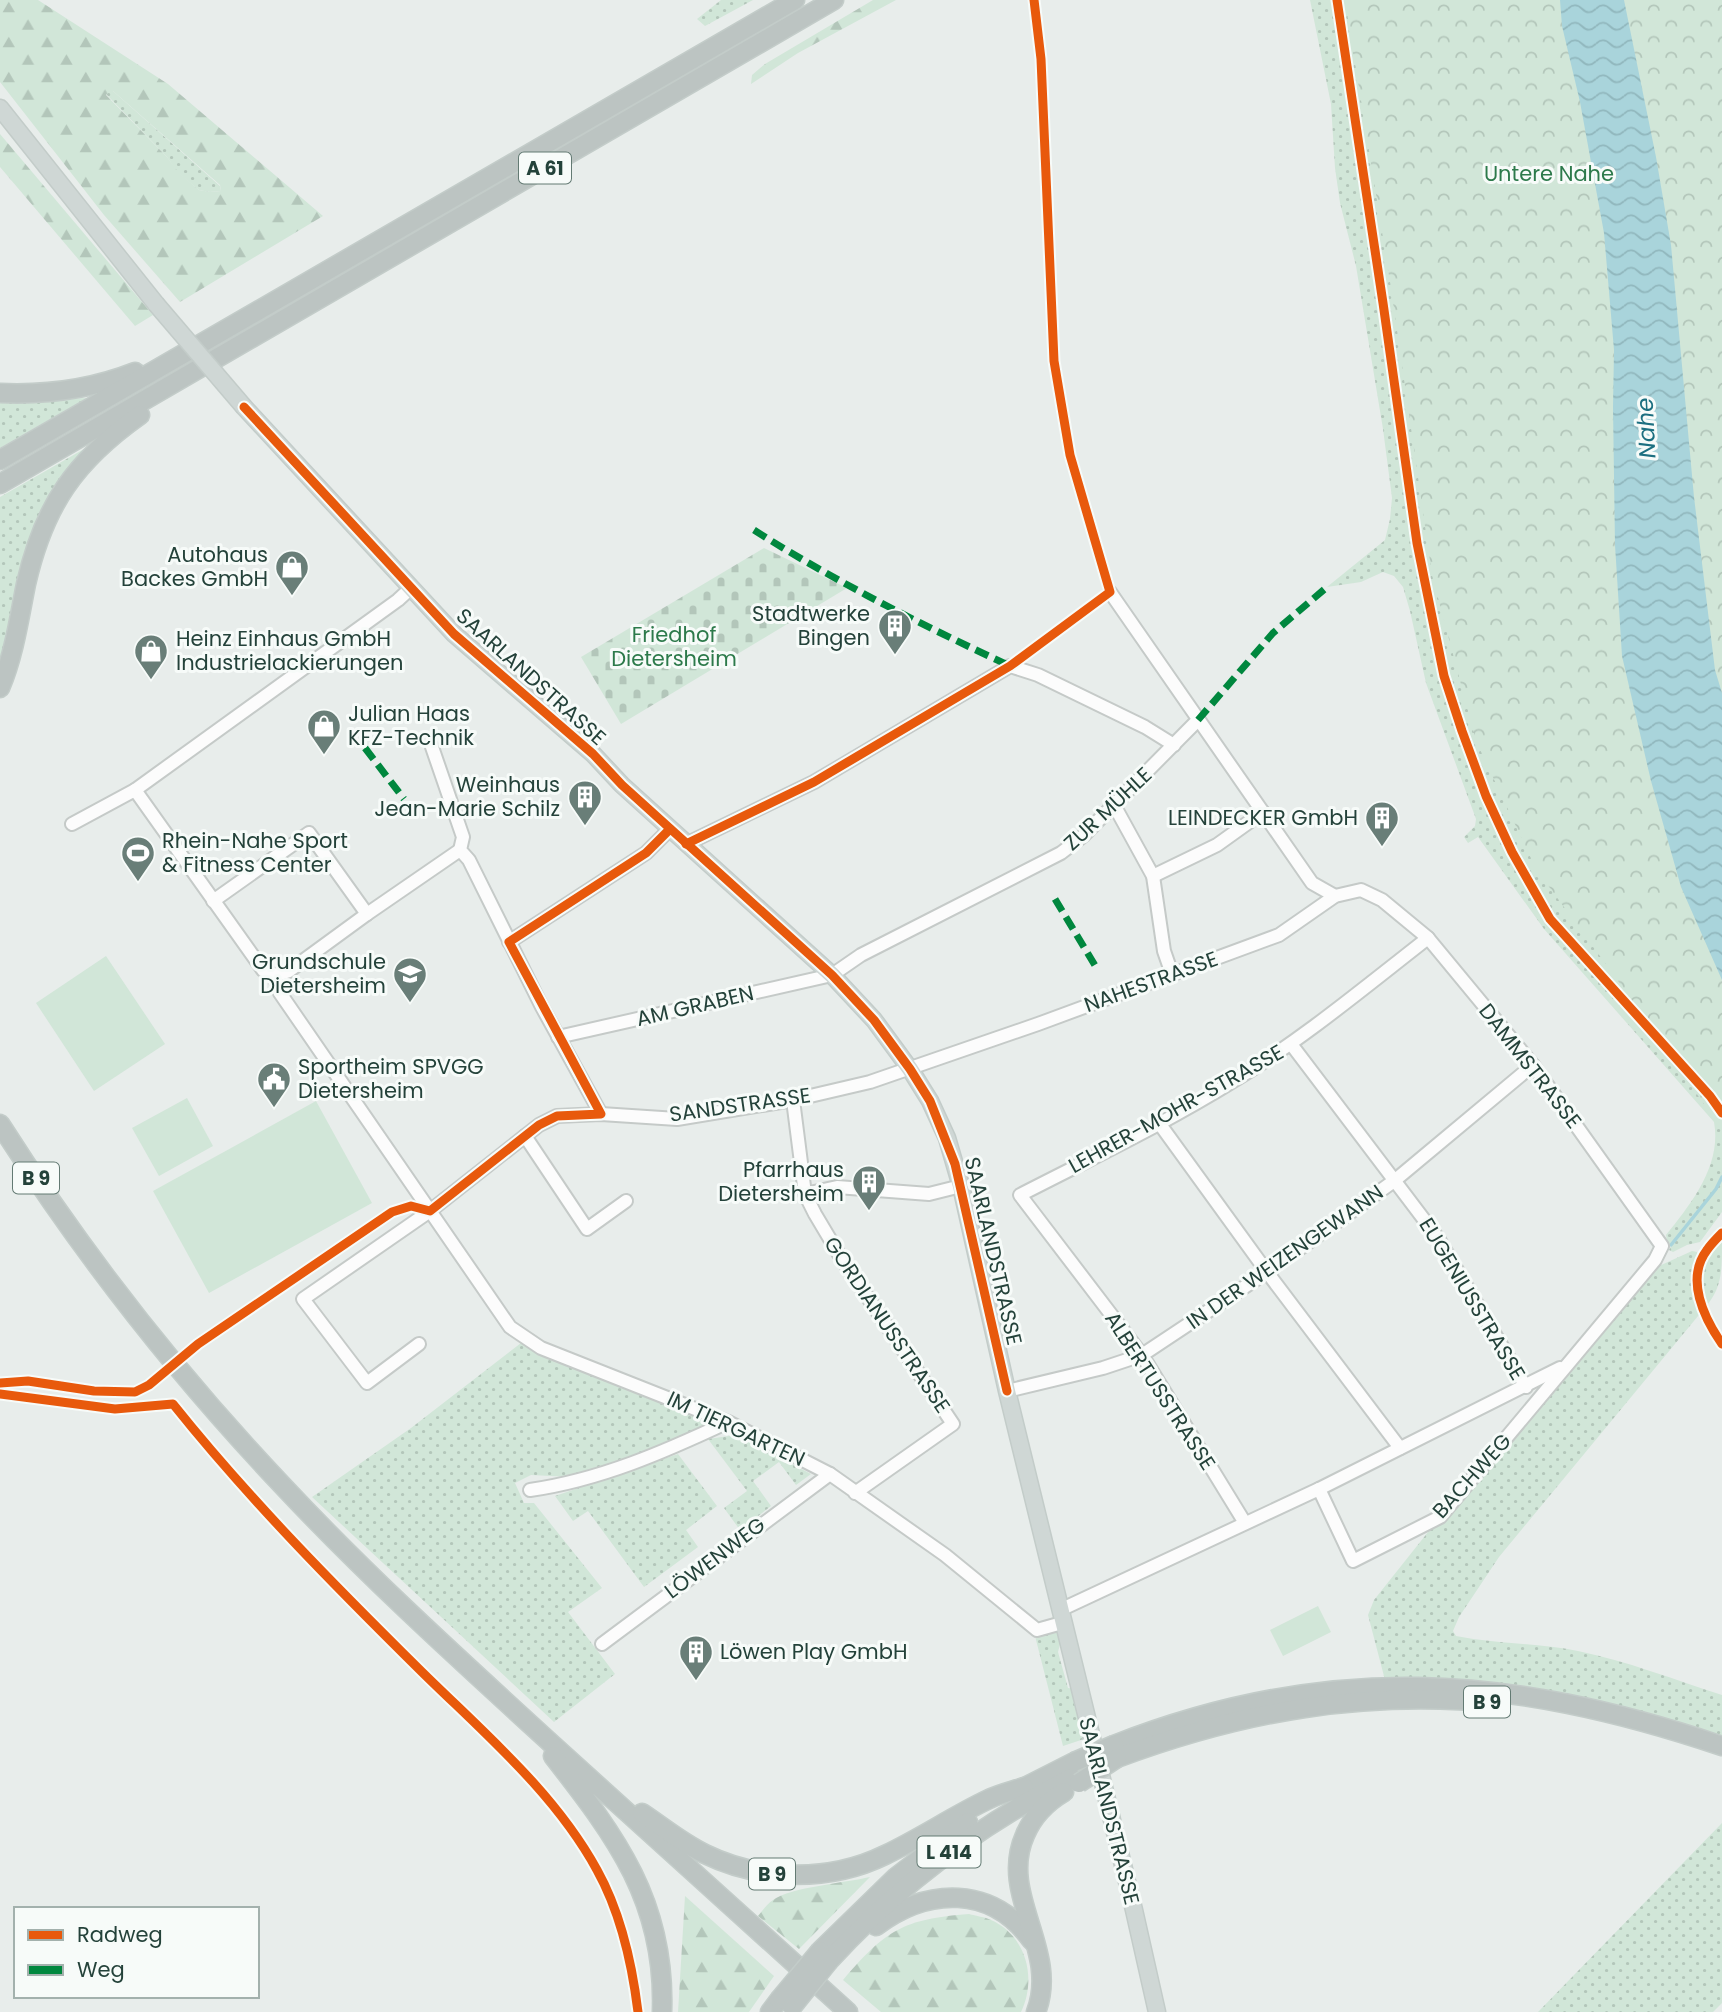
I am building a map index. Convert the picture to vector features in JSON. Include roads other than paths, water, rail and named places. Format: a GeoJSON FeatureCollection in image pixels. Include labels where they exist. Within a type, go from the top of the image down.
{"type":"FeatureCollection","features":[{"type":"Feature","properties":{"kind":"highway","name":"A 61"},"geometry":{"type":"LineString","coordinates":[[0,460],[795,0]]}},
{"type":"Feature","properties":{"kind":"highway","name":"A 61"},"geometry":{"type":"LineString","coordinates":[[0,484],[834,0]]}},
{"type":"Feature","properties":{"kind":"highway"},"geometry":{"type":"LineString","coordinates":[[0,393],[55,393],[102,383],[184,352]]}},
{"type":"Feature","properties":{"kind":"highway"},"geometry":{"type":"LineString","coordinates":[[0,688],[15,645],[32,559],[51,510],[76,470],[116,432],[220,357]]}},
{"type":"Feature","properties":{"kind":"highway","name":"B 9"},"geometry":{"type":"LineString","coordinates":[[0,1124],[112,1284],[238,1437],[358,1563],[525,1720],[848,2012]]}},
{"type":"Feature","properties":{"kind":"highway","name":"B 9"},"geometry":{"type":"LineString","coordinates":[[1116,1751],[1188,1718],[1250,1703],[1324,1691],[1399,1686],[1472,1688],[1544,1698],[1647,1721],[1722,1746]]}},
{"type":"Feature","properties":{"kind":"highway","name":"B 9"},"geometry":{"type":"LineString","coordinates":[[1116,1751],[1269,1713],[1345,1702],[1411,1699],[1489,1702],[1578,1716],[1643,1732],[1722,1759]]}},
{"type":"Feature","properties":{"kind":"highway","name":"B 9"},"geometry":{"type":"LineString","coordinates":[[525,1720],[604,1822],[628,1861],[654,1932],[661,1974],[662,2012]]}},
{"type":"Feature","properties":{"kind":"highway","name":"L 414"},"geometry":{"type":"LineString","coordinates":[[829,1954],[945,1855],[1019,1806],[1116,1751]]}},
{"type":"Feature","properties":{"kind":"highway","name":"B 9"},"geometry":{"type":"LineString","coordinates":[[568,1759],[693,1848],[722,1862],[769,1873],[827,1873],[864,1864],[921,1837],[990,1798],[1024,1787]]}},
{"type":"Feature","properties":{"kind":"highway"},"geometry":{"type":"LineString","coordinates":[[1024,1787],[1077,1773]]}},
{"type":"Feature","properties":{"kind":"highway"},"geometry":{"type":"LineString","coordinates":[[1036,2012],[1042,1991],[1041,1960],[1018,1884],[1020,1847],[1040,1810],[1056,1797],[1077,1773]]}},
{"type":"Feature","properties":{"kind":"highway","name":"L 414"},"geometry":{"type":"LineString","coordinates":[[782,2008],[873,1898],[920,1857],[971,1820],[1024,1787]]}},
{"type":"Feature","properties":{"kind":"highway"},"geometry":{"type":"LineString","coordinates":[[829,1954],[900,1910],[925,1900],[952,1898],[977,1901],[1001,1910],[1025,1932],[1041,1960]]}},
{"type":"Feature","properties":{"kind":"main road","name":"SAARLANDSTRASSE"},"geometry":{"type":"LineString","coordinates":[[0,108],[156,304],[244,407],[454,634],[593,754],[622,785],[832,975],[874,1020],[911,1069],[947,1138],[961,1186],[1007,1391],[1135,1910],[1157,2012]]}},
{"type":"Feature","properties":{"kind":"street"},"geometry":{"type":"LineString","coordinates":[[72,824],[135,790],[411,588]]}},
{"type":"Feature","properties":{"kind":"street"},"geometry":{"type":"LineString","coordinates":[[1110,592],[1312,883],[1335,896]]}},
{"type":"Feature","properties":{"kind":"street"},"geometry":{"type":"LineString","coordinates":[[686,844],[814,782],[1010,666],[1038,675],[1145,727],[1174,745]]}},
{"type":"Feature","properties":{"kind":"street","name":"ZUR MÜHLE"},"geometry":{"type":"LineString","coordinates":[[832,975],[861,955],[1061,853],[1083,836],[1198,720]]}},
{"type":"Feature","properties":{"kind":"street"},"geometry":{"type":"LineString","coordinates":[[135,790],[262,970],[274,975],[289,971],[460,850],[463,837],[432,747]]}},
{"type":"Feature","properties":{"kind":"street"},"geometry":{"type":"LineString","coordinates":[[1114,805],[1153,876],[1164,951],[1172,974]]}},
{"type":"Feature","properties":{"kind":"street"},"geometry":{"type":"LineString","coordinates":[[1153,876],[1216,845],[1263,813]]}},
{"type":"Feature","properties":{"kind":"street"},"geometry":{"type":"LineString","coordinates":[[509,942],[646,853],[670,829]]}},
{"type":"Feature","properties":{"kind":"street"},"geometry":{"type":"LineString","coordinates":[[213,901],[309,833],[367,914]]}},
{"type":"Feature","properties":{"kind":"street"},"geometry":{"type":"LineString","coordinates":[[460,850],[469,860],[558,1037],[601,1114]]}},
{"type":"Feature","properties":{"kind":"street","name":"DAMMSTRASSE"},"geometry":{"type":"LineString","coordinates":[[1335,896],[1362,890],[1382,900],[1428,939],[1533,1065],[1662,1246]]}},
{"type":"Feature","properties":{"kind":"street","name":"NAHESTRASSE"},"geometry":{"type":"LineString","coordinates":[[911,1069],[1279,935],[1335,896]]}},
{"type":"Feature","properties":{"kind":"street","name":"LEHRER-MOHR-STRASSE"},"geometry":{"type":"LineString","coordinates":[[1020,1195],[1235,1080],[1290,1044],[1428,939]]}},
{"type":"Feature","properties":{"kind":"street"},"geometry":{"type":"LineString","coordinates":[[274,975],[279,993],[429,1211]]}},
{"type":"Feature","properties":{"kind":"street","name":"AM GRABEN"},"geometry":{"type":"LineString","coordinates":[[558,1037],[832,975]]}},
{"type":"Feature","properties":{"kind":"street","name":"EUGENIUSSTRASSE"},"geometry":{"type":"LineString","coordinates":[[1290,1044],[1438,1238],[1526,1387]]}},
{"type":"Feature","properties":{"kind":"street","name":"IN DER WEIZENGEWANN"},"geometry":{"type":"LineString","coordinates":[[1007,1391],[1103,1368],[1142,1355],[1266,1272],[1394,1181],[1533,1065]]}},
{"type":"Feature","properties":{"kind":"street","name":"SANDSTRASSE"},"geometry":{"type":"LineString","coordinates":[[419,1344],[367,1383],[303,1299],[429,1211],[539,1125],[557,1116],[601,1114],[677,1119],[793,1100],[870,1082],[911,1069]]}},
{"type":"Feature","properties":{"kind":"street","name":"GORDIANUSSTRASSE"},"geometry":{"type":"LineString","coordinates":[[793,1100],[805,1194],[840,1256],[953,1424],[855,1493]]}},
{"type":"Feature","properties":{"kind":"street"},"geometry":{"type":"LineString","coordinates":[[1159,1123],[1266,1272],[1400,1448]]}},
{"type":"Feature","properties":{"kind":"street"},"geometry":{"type":"LineString","coordinates":[[525,1136],[587,1229],[626,1201]]}},
{"type":"Feature","properties":{"kind":"street"},"geometry":{"type":"LineString","coordinates":[[805,1194],[837,1187],[929,1194],[961,1186]]}},
{"type":"Feature","properties":{"kind":"street","name":"ALBERTUSSTRASSE"},"geometry":{"type":"LineString","coordinates":[[1020,1195],[1142,1355],[1245,1523]]}},
{"type":"Feature","properties":{"kind":"street","name":"IM TIERGARTEN"},"geometry":{"type":"LineString","coordinates":[[429,1211],[510,1327],[541,1348],[728,1422],[830,1474],[945,1555],[1037,1630],[1061,1616]]}},
{"type":"Feature","properties":{"kind":"street","name":"BACHWEG"},"geometry":{"type":"LineString","coordinates":[[1318,1489],[1353,1561],[1440,1517],[1656,1260],[1662,1246]]}},
{"type":"Feature","properties":{"kind":"street","name":"BACHWEG"},"geometry":{"type":"LineString","coordinates":[[1061,1616],[1566,1365]]}},
{"type":"Feature","properties":{"kind":"street"},"geometry":{"type":"LineString","coordinates":[[530,1489],[567,1484],[606,1472],[676,1446],[728,1422]]}},
{"type":"Feature","properties":{"kind":"street","name":"LÖWENWEG"},"geometry":{"type":"LineString","coordinates":[[602,1644],[830,1474]]}},
{"type":"Feature","properties":{"kind":"water","name":"Nahe"},"geometry":{"type":"Polygon","coordinates":[[[1560,0],[1624,0],[1671,245],[1694,497],[1715,670],[1722,693],[1722,980],[1681,887],[1651,781],[1622,656],[1615,545],[1614,350],[1604,233],[1580,102],[1562,26],[1560,0]]]}},
{"type":"Feature","properties":{"kind":"waterway"},"geometry":{"type":"LineString","coordinates":[[1671,1245],[1716,1189],[1722,1177]]}},
{"type":"Feature","properties":{"kind":"place","name":"Autohaus Backes GmbH"},"geometry":{"type":"Point","coordinates":[292,597]}},
{"type":"Feature","properties":{"kind":"place","name":"Stadtwerke Bingen"},"geometry":{"type":"Point","coordinates":[895,656]}},
{"type":"Feature","properties":{"kind":"place","name":"Heinz Einhaus GmbH Industrielackierungen"},"geometry":{"type":"Point","coordinates":[151,681]}},
{"type":"Feature","properties":{"kind":"place","name":"Julian Haas KFZ-Technik"},"geometry":{"type":"Point","coordinates":[324,756]}},
{"type":"Feature","properties":{"kind":"place","name":"Weinhaus Jean-Marie Schilz"},"geometry":{"type":"Point","coordinates":[585,827]}},
{"type":"Feature","properties":{"kind":"place","name":"LEINDECKER GmbH"},"geometry":{"type":"Point","coordinates":[1382,848]}},
{"type":"Feature","properties":{"kind":"place","name":"Rhein-Nahe Sport & Fitness Center"},"geometry":{"type":"Point","coordinates":[138,883]}},
{"type":"Feature","properties":{"kind":"place","name":"Grundschule Dietersheim"},"geometry":{"type":"Point","coordinates":[410,1004]}},
{"type":"Feature","properties":{"kind":"place","name":"Sportheim SPVGG Dietersheim"},"geometry":{"type":"Point","coordinates":[274,1109]}},
{"type":"Feature","properties":{"kind":"place","name":"Pfarrhaus Dietersheim"},"geometry":{"type":"Point","coordinates":[869,1212]}},
{"type":"Feature","properties":{"kind":"place","name":"Löwen Play GmbH"},"geometry":{"type":"Point","coordinates":[696,1682]}},
{"type":"Feature","properties":{"kind":"park label","name":"Untere Nahe"},"geometry":{"type":"Point","coordinates":[1549,174]}},
{"type":"Feature","properties":{"kind":"park label","name":"Friedhof Dietersheim"},"geometry":{"type":"Point","coordinates":[674,647]}}]}
